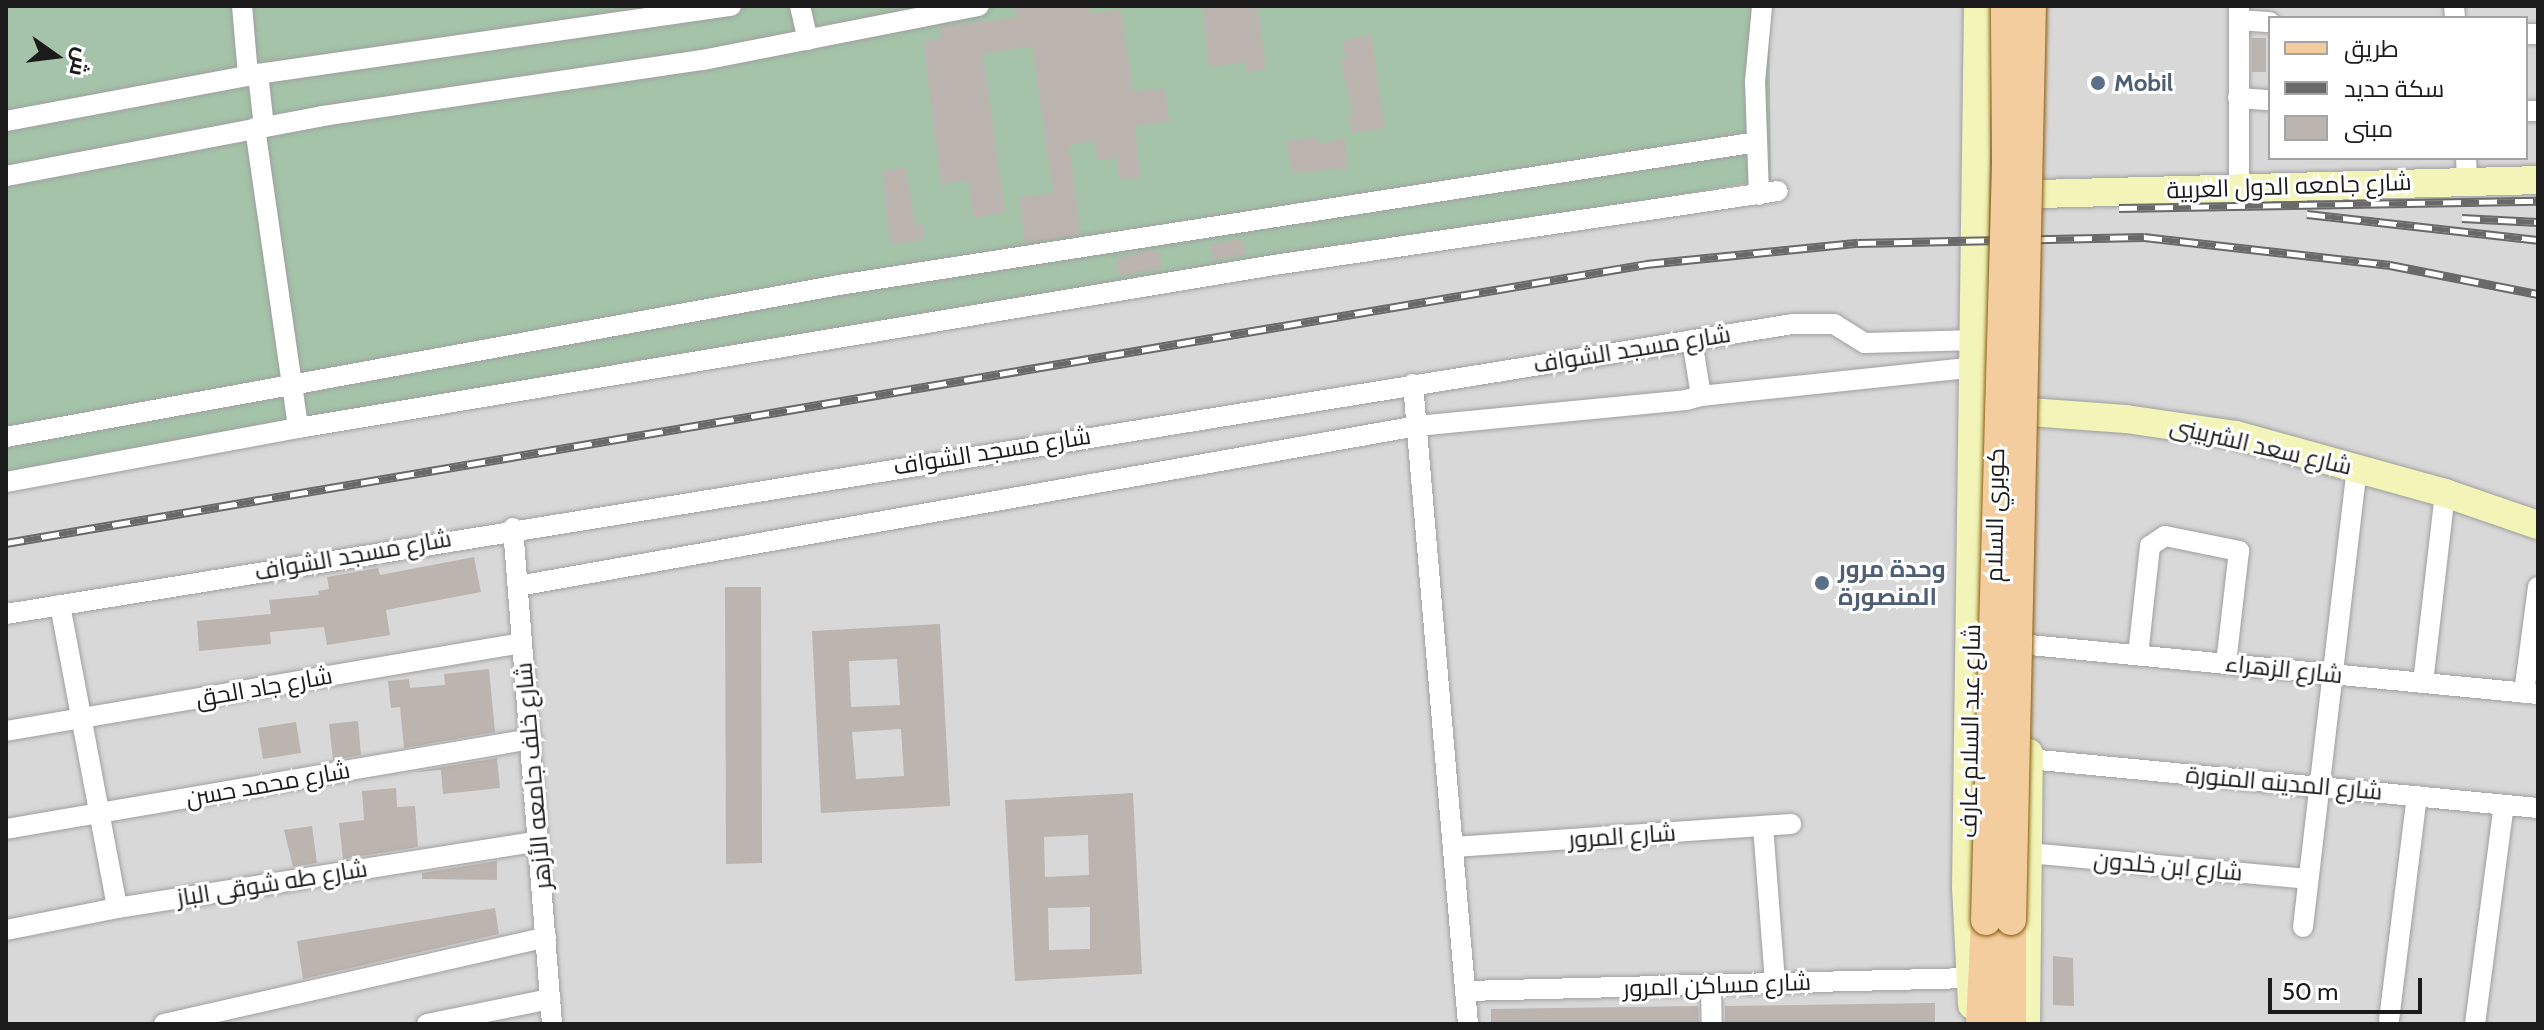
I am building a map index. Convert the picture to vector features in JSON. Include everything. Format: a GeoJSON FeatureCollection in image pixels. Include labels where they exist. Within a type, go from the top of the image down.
{"type":"FeatureCollection","features":[{"type":"Feature","properties":{"kind":"main road","name":"شارع عبد السلام عارف"},"geometry":{"type":"LineString","coordinates":[[1974,1024],[1966,887],[1976,409],[1978,6]]}},
{"type":"Feature","properties":{"kind":"main road","name":"كوبري السلام"},"geometry":{"type":"LineString","coordinates":[[2006,6],[1999,920],[2024,1024]]}},
{"type":"Feature","properties":{"kind":"main road","name":"كوبري السلام"},"geometry":{"type":"LineString","coordinates":[[1981,1024],[1999,920],[2031,6]]}},
{"type":"Feature","properties":{"kind":"main road"},"geometry":{"type":"LineString","coordinates":[[2024,1024],[2033,411],[2046,6]]}},
{"type":"Feature","properties":{"kind":"main road"},"geometry":{"type":"LineString","coordinates":[[1978,137],[2041,135]]}},
{"type":"Feature","properties":{"kind":"main road","name":"شارع جامعه الدول العربية"},"geometry":{"type":"LineString","coordinates":[[2039,194],[2239,187],[2467,169],[2538,180]]}},
{"type":"Feature","properties":{"kind":"main road","name":"شارع سعد الشربينى"},"geometry":{"type":"LineString","coordinates":[[1976,409],[2033,411],[2236,435],[2445,493],[2538,525]]}},
{"type":"Feature","properties":{"kind":"main road"},"geometry":{"type":"LineString","coordinates":[[1966,887],[2028,889]]}},
{"type":"Feature","properties":{"kind":"street"},"geometry":{"type":"LineString","coordinates":[[242,6],[298,428]]}},
{"type":"Feature","properties":{"kind":"street"},"geometry":{"type":"LineString","coordinates":[[6,121],[253,74],[731,6]]}},
{"type":"Feature","properties":{"kind":"street"},"geometry":{"type":"LineString","coordinates":[[800,6],[808,40]]}},
{"type":"Feature","properties":{"kind":"street"},"geometry":{"type":"LineString","coordinates":[[6,176],[259,128],[808,40],[979,6]]}},
{"type":"Feature","properties":{"kind":"street"},"geometry":{"type":"LineString","coordinates":[[6,482],[298,428],[1274,265],[1769,193],[1757,142],[1755,82],[1762,6]]}},
{"type":"Feature","properties":{"kind":"street"},"geometry":{"type":"LineString","coordinates":[[2239,187],[2239,13],[2268,21]]}},
{"type":"Feature","properties":{"kind":"street"},"geometry":{"type":"LineString","coordinates":[[2238,98],[2268,100]]}},
{"type":"Feature","properties":{"kind":"street"},"geometry":{"type":"LineString","coordinates":[[6,437],[839,285],[1757,142]]}},
{"type":"Feature","properties":{"kind":"street","name":"شارع مسجد الشواف"},"geometry":{"type":"LineString","coordinates":[[6,614],[513,528],[1813,323],[1834,324],[1865,343],[1976,353]]}},
{"type":"Feature","properties":{"kind":"street"},"geometry":{"type":"LineString","coordinates":[[1692,340],[1701,396]]}},
{"type":"Feature","properties":{"kind":"street"},"geometry":{"type":"LineString","coordinates":[[518,586],[1417,426],[1701,396],[1976,353]]}},
{"type":"Feature","properties":{"kind":"street"},"geometry":{"type":"LineString","coordinates":[[1413,384],[1468,1024]]}},
{"type":"Feature","properties":{"kind":"street"},"geometry":{"type":"LineString","coordinates":[[2303,927],[2357,467]]}},
{"type":"Feature","properties":{"kind":"street"},"geometry":{"type":"LineString","coordinates":[[2423,683],[2445,493]]}},
{"type":"Feature","properties":{"kind":"street","name":"شارع خلف جامعه الأزهر"},"geometry":{"type":"LineString","coordinates":[[513,528],[552,1024]]}},
{"type":"Feature","properties":{"kind":"street"},"geometry":{"type":"LineString","coordinates":[[2138,655],[2150,546],[2165,536],[2229,545],[2239,556],[2226,663]]}},
{"type":"Feature","properties":{"kind":"street"},"geometry":{"type":"LineString","coordinates":[[2531,694],[2538,587]]}},
{"type":"Feature","properties":{"kind":"street"},"geometry":{"type":"LineString","coordinates":[[60,605],[117,908]]}},
{"type":"Feature","properties":{"kind":"street","name":"شارع جاد الحق"},"geometry":{"type":"LineString","coordinates":[[6,731],[522,643]]}},
{"type":"Feature","properties":{"kind":"street","name":"شارع الزهراء"},"geometry":{"type":"LineString","coordinates":[[2030,645],[2531,694]]}},
{"type":"Feature","properties":{"kind":"street","name":"شارع محمد حسن"},"geometry":{"type":"LineString","coordinates":[[6,829],[531,739]]}},
{"type":"Feature","properties":{"kind":"street","name":"شارع المدينه المنورة"},"geometry":{"type":"LineString","coordinates":[[2029,759],[2538,808]]}},
{"type":"Feature","properties":{"kind":"street"},"geometry":{"type":"LineString","coordinates":[[2389,1020],[2417,796]]}},
{"type":"Feature","properties":{"kind":"street"},"geometry":{"type":"LineString","coordinates":[[2475,1024],[2504,805]]}},
{"type":"Feature","properties":{"kind":"street","name":"شارع المرور"},"geometry":{"type":"LineString","coordinates":[[1453,847],[1791,824]]}},
{"type":"Feature","properties":{"kind":"street"},"geometry":{"type":"LineString","coordinates":[[1763,826],[1775,983]]}},
{"type":"Feature","properties":{"kind":"street","name":"شارع طه شوقى الباز"},"geometry":{"type":"LineString","coordinates":[[6,930],[117,908],[538,841]]}},
{"type":"Feature","properties":{"kind":"street","name":"شارع ابن خلدون"},"geometry":{"type":"LineString","coordinates":[[2028,853],[2308,879]]}},
{"type":"Feature","properties":{"kind":"street"},"geometry":{"type":"LineString","coordinates":[[164,1024],[546,937]]}},
{"type":"Feature","properties":{"kind":"street","name":"شارع مساكن المرور"},"geometry":{"type":"LineString","coordinates":[[1466,991],[1969,978]]}},
{"type":"Feature","properties":{"kind":"street"},"geometry":{"type":"LineString","coordinates":[[1711,985],[1712,1024]]}},
{"type":"Feature","properties":{"kind":"street"},"geometry":{"type":"LineString","coordinates":[[427,1024],[550,999]]}},
{"type":"Feature","properties":{"kind":"shaded area"},"geometry":{"type":"Polygon","coordinates":[[[6,6],[2538,6],[2538,1024],[6,1024],[6,6]]]}},
{"type":"Feature","properties":{"kind":"green space"},"geometry":{"type":"Polygon","coordinates":[[[6,6],[1769,6],[1771,179],[6,488],[6,6]]]}},
{"type":"Feature","properties":{"kind":"building"},"geometry":{"type":"Polygon","coordinates":[[[1014,6],[1090,6],[1091,14],[1121,9],[1133,92],[1164,88],[1169,121],[1135,126],[1140,178],[1119,180],[1117,158],[1097,160],[1093,141],[1069,145],[1081,234],[1025,243],[1019,197],[1053,193],[1032,46],[983,54],[1005,212],[973,218],[968,180],[941,184],[923,41],[940,39],[939,27],[1017,17],[1014,6]]]}},
{"type":"Feature","properties":{"kind":"building"},"geometry":{"type":"Polygon","coordinates":[[[1202,6],[1257,6],[1266,69],[1246,73],[1245,62],[1209,67],[1202,6]]]}},
{"type":"Feature","properties":{"kind":"building"},"geometry":{"type":"Polygon","coordinates":[[[1371,34],[1385,128],[1351,133],[1348,114],[1353,113],[1340,59],[1346,58],[1342,40],[1371,34]]]}},
{"type":"Feature","properties":{"kind":"building"},"geometry":{"type":"Polygon","coordinates":[[[2252,38],[2266,38],[2266,72],[2252,72],[2252,38]]]}},
{"type":"Feature","properties":{"kind":"building"},"geometry":{"type":"Polygon","coordinates":[[[1318,137],[1319,145],[1345,137],[1347,168],[1292,173],[1286,141],[1318,137]]]}},
{"type":"Feature","properties":{"kind":"building"},"geometry":{"type":"Polygon","coordinates":[[[906,167],[915,225],[923,224],[924,240],[890,244],[882,171],[906,167]]]}},
{"type":"Feature","properties":{"kind":"building"},"geometry":{"type":"Polygon","coordinates":[[[1242,239],[1245,255],[1212,260],[1210,244],[1242,239]]]}},
{"type":"Feature","properties":{"kind":"building"},"geometry":{"type":"Polygon","coordinates":[[[1151,250],[1159,251],[1162,268],[1119,276],[1116,259],[1151,250]]]}},
{"type":"Feature","properties":{"kind":"building"},"geometry":{"type":"Polygon","coordinates":[[[474,557],[481,592],[386,610],[390,635],[327,645],[324,627],[270,632],[271,644],[199,651],[197,621],[271,614],[269,600],[319,595],[318,591],[329,589],[327,577],[378,568],[380,575],[474,557]]]}},
{"type":"Feature","properties":{"kind":"building"},"geometry":{"type":"Polygon","coordinates":[[[725,587],[761,587],[762,863],[726,864],[725,587]]]}},
{"type":"Feature","properties":{"kind":"building"},"geometry":{"type":"Polygon","coordinates":[[[940,624],[950,806],[821,813],[812,631],[940,624]],[[897,659],[849,661],[851,707],[900,705],[897,659]],[[901,729],[852,732],[856,779],[904,776],[901,729]]]}},
{"type":"Feature","properties":{"kind":"building"},"geometry":{"type":"Polygon","coordinates":[[[489,669],[495,732],[404,748],[400,707],[391,708],[388,681],[409,679],[410,688],[445,685],[444,674],[489,669]]]}},
{"type":"Feature","properties":{"kind":"building"},"geometry":{"type":"Polygon","coordinates":[[[358,721],[361,755],[333,760],[329,724],[358,721]]]}},
{"type":"Feature","properties":{"kind":"building"},"geometry":{"type":"Polygon","coordinates":[[[296,722],[301,753],[263,759],[258,728],[296,722]]]}},
{"type":"Feature","properties":{"kind":"building"},"geometry":{"type":"Polygon","coordinates":[[[497,758],[500,788],[443,794],[441,770],[413,772],[497,758]]]}},
{"type":"Feature","properties":{"kind":"building"},"geometry":{"type":"Polygon","coordinates":[[[396,788],[397,807],[415,806],[418,847],[343,859],[339,823],[364,820],[362,791],[396,788]]]}},
{"type":"Feature","properties":{"kind":"building"},"geometry":{"type":"Polygon","coordinates":[[[1133,793],[1142,974],[1015,981],[1005,800],[1133,793]],[[1088,835],[1044,837],[1045,877],[1089,875],[1088,835]],[[1090,907],[1048,908],[1049,950],[1090,949],[1090,907]]]}},
{"type":"Feature","properties":{"kind":"building"},"geometry":{"type":"Polygon","coordinates":[[[312,826],[317,863],[293,867],[284,830],[312,826]]]}},
{"type":"Feature","properties":{"kind":"building"},"geometry":{"type":"Polygon","coordinates":[[[497,861],[497,880],[422,879],[422,873],[497,861]]]}},
{"type":"Feature","properties":{"kind":"building"},"geometry":{"type":"Polygon","coordinates":[[[495,908],[499,934],[303,979],[297,941],[495,908]]]}},
{"type":"Feature","properties":{"kind":"building"},"geometry":{"type":"Polygon","coordinates":[[[2053,956],[2073,958],[2074,1006],[2053,1005],[2053,956]]]}},
{"type":"Feature","properties":{"kind":"building"},"geometry":{"type":"Polygon","coordinates":[[[1935,1003],[1935,1024],[1725,1024],[1725,1006],[1935,1003]]]}},
{"type":"Feature","properties":{"kind":"building"},"geometry":{"type":"Polygon","coordinates":[[[1698,1006],[1699,1024],[1491,1024],[1491,1009],[1698,1006]]]}},
{"type":"Feature","properties":{"kind":"railway"},"geometry":{"type":"LineString","coordinates":[[2119,208],[2538,201]]}},
{"type":"Feature","properties":{"kind":"railway"},"geometry":{"type":"LineString","coordinates":[[2307,214],[2538,240]]}},
{"type":"Feature","properties":{"kind":"railway"},"geometry":{"type":"LineString","coordinates":[[2462,218],[2538,222]]}},
{"type":"Feature","properties":{"kind":"railway"},"geometry":{"type":"LineString","coordinates":[[6,543],[1646,264],[1858,243],[2144,237],[2390,265],[2538,294]]}},
{"type":"Feature","properties":{"kind":"place","name":"Mobil"},"geometry":{"type":"Point","coordinates":[2098,83]}},
{"type":"Feature","properties":{"kind":"place","name":"وحدة مرور المنصورة"},"geometry":{"type":"Point","coordinates":[1822,583]}}]}
